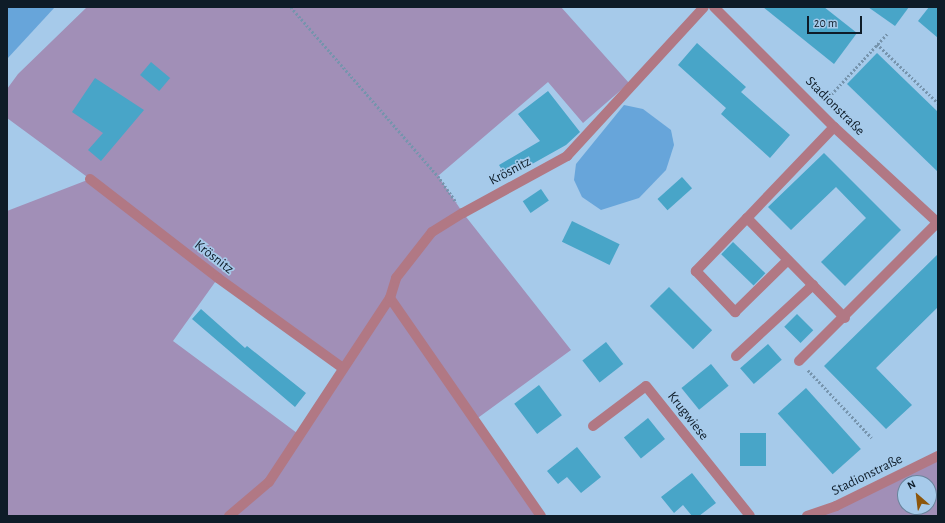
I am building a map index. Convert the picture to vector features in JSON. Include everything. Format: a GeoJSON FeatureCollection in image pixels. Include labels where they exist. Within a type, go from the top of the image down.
{"type":"FeatureCollection","features":[{"type":"Feature","properties":{"kind":"street","name":"Krösnitz"},"geometry":{"type":"LineString","coordinates":[[229,516],[269,482],[390,298],[396,278],[432,232],[463,213],[567,156],[704,7]]}},
{"type":"Feature","properties":{"kind":"street","name":"Stadionstraße"},"geometry":{"type":"LineString","coordinates":[[714,7],[818,109],[834,127],[938,223]]}},
{"type":"Feature","properties":{"kind":"street"},"geometry":{"type":"LineString","coordinates":[[788,260],[735,312],[696,271],[834,127]]}},
{"type":"Feature","properties":{"kind":"street","name":"Krösnitz"},"geometry":{"type":"LineString","coordinates":[[90,179],[218,278],[343,368]]}},
{"type":"Feature","properties":{"kind":"street"},"geometry":{"type":"LineString","coordinates":[[747,218],[845,318]]}},
{"type":"Feature","properties":{"kind":"street"},"geometry":{"type":"LineString","coordinates":[[799,361],[845,318],[938,223]]}},
{"type":"Feature","properties":{"kind":"street"},"geometry":{"type":"LineString","coordinates":[[736,356],[813,285]]}},
{"type":"Feature","properties":{"kind":"street"},"geometry":{"type":"LineString","coordinates":[[390,298],[541,516]]}},
{"type":"Feature","properties":{"kind":"street","name":"Krugwiese"},"geometry":{"type":"LineString","coordinates":[[593,426],[646,386],[750,516]]}},
{"type":"Feature","properties":{"kind":"street","name":"Stadionstraße"},"geometry":{"type":"LineString","coordinates":[[807,516],[836,506],[938,456]]}},
{"type":"Feature","properties":{"kind":"path"},"geometry":{"type":"LineString","coordinates":[[291,7],[438,176],[463,213]]}},
{"type":"Feature","properties":{"kind":"path"},"geometry":{"type":"LineString","coordinates":[[818,109],[887,34]]}},
{"type":"Feature","properties":{"kind":"path"},"geometry":{"type":"LineString","coordinates":[[877,44],[938,103]]}},
{"type":"Feature","properties":{"kind":"path"},"geometry":{"type":"LineString","coordinates":[[799,361],[872,438]]}},
{"type":"Feature","properties":{"kind":"shaded area"},"geometry":{"type":"Polygon","coordinates":[[[87,7],[561,7],[629,83],[583,123],[548,82],[438,176],[463,213],[571,350],[475,420],[541,516],[7,516],[7,211],[90,179],[7,118],[7,89],[18,74],[87,7]],[[218,278],[173,341],[301,436],[342,368],[218,278]]]}},
{"type":"Feature","properties":{"kind":"shaded area"},"geometry":{"type":"Polygon","coordinates":[[[938,456],[938,516],[807,516],[938,456]]]}},
{"type":"Feature","properties":{"kind":"water"},"geometry":{"type":"Polygon","coordinates":[[[7,7],[55,7],[7,59],[7,7]]]}},
{"type":"Feature","properties":{"kind":"water"},"geometry":{"type":"Polygon","coordinates":[[[624,105],[643,109],[671,130],[674,145],[666,170],[639,198],[601,210],[582,197],[574,180],[576,164],[624,105]]]}},
{"type":"Feature","properties":{"kind":"building"},"geometry":{"type":"Polygon","coordinates":[[[763,7],[824,7],[857,33],[834,64],[763,7]]]}},
{"type":"Feature","properties":{"kind":"building"},"geometry":{"type":"Polygon","coordinates":[[[868,7],[909,7],[895,26],[868,7]]]}},
{"type":"Feature","properties":{"kind":"building"},"geometry":{"type":"Polygon","coordinates":[[[929,7],[938,7],[938,38],[918,21],[929,7]]]}},
{"type":"Feature","properties":{"kind":"building"},"geometry":{"type":"Polygon","coordinates":[[[697,43],[746,87],[741,92],[790,135],[770,158],[721,114],[726,108],[678,65],[697,43]]]}},
{"type":"Feature","properties":{"kind":"building"},"geometry":{"type":"Polygon","coordinates":[[[877,53],[938,112],[938,172],[847,84],[877,53]]]}},
{"type":"Feature","properties":{"kind":"building"},"geometry":{"type":"Polygon","coordinates":[[[151,62],[170,78],[159,91],[140,75],[151,62]]]}},
{"type":"Feature","properties":{"kind":"building"},"geometry":{"type":"Polygon","coordinates":[[[95,78],[144,110],[101,161],[88,150],[103,133],[72,112],[95,78]]]}},
{"type":"Feature","properties":{"kind":"building"},"geometry":{"type":"Polygon","coordinates":[[[548,91],[580,132],[566,145],[507,178],[499,165],[540,141],[518,114],[548,91]]]}},
{"type":"Feature","properties":{"kind":"building"},"geometry":{"type":"Polygon","coordinates":[[[824,153],[901,230],[845,286],[821,262],[866,218],[836,187],[791,230],[768,207],[824,153]]]}},
{"type":"Feature","properties":{"kind":"building"},"geometry":{"type":"Polygon","coordinates":[[[682,177],[692,188],[668,210],[657,199],[682,177]]]}},
{"type":"Feature","properties":{"kind":"building"},"geometry":{"type":"Polygon","coordinates":[[[541,189],[549,201],[531,213],[523,201],[541,189]]]}},
{"type":"Feature","properties":{"kind":"building"},"geometry":{"type":"Polygon","coordinates":[[[572,221],[620,244],[610,265],[562,242],[572,221]]]}},
{"type":"Feature","properties":{"kind":"building"},"geometry":{"type":"Polygon","coordinates":[[[733,242],[765,273],[754,285],[721,254],[733,242]]]}},
{"type":"Feature","properties":{"kind":"building"},"geometry":{"type":"Polygon","coordinates":[[[938,254],[938,307],[876,368],[912,405],[886,429],[824,366],[938,254]]]}},
{"type":"Feature","properties":{"kind":"building"},"geometry":{"type":"Polygon","coordinates":[[[669,287],[712,330],[693,349],[650,306],[669,287]]]}},
{"type":"Feature","properties":{"kind":"building"},"geometry":{"type":"Polygon","coordinates":[[[201,309],[245,348],[247,346],[306,393],[295,407],[192,319],[201,309]]]}},
{"type":"Feature","properties":{"kind":"building"},"geometry":{"type":"Polygon","coordinates":[[[797,314],[813,330],[801,343],[784,327],[797,314]]]}},
{"type":"Feature","properties":{"kind":"building"},"geometry":{"type":"Polygon","coordinates":[[[606,342],[623,364],[600,383],[582,360],[606,342]]]}},
{"type":"Feature","properties":{"kind":"building"},"geometry":{"type":"Polygon","coordinates":[[[768,344],[782,360],[754,384],[740,368],[768,344]]]}},
{"type":"Feature","properties":{"kind":"building"},"geometry":{"type":"Polygon","coordinates":[[[711,364],[729,386],[699,410],[681,388],[711,364]]]}},
{"type":"Feature","properties":{"kind":"building"},"geometry":{"type":"Polygon","coordinates":[[[539,385],[562,415],[537,434],[514,404],[539,385]]]}},
{"type":"Feature","properties":{"kind":"building"},"geometry":{"type":"Polygon","coordinates":[[[806,388],[861,449],[833,474],[778,413],[806,388]]]}},
{"type":"Feature","properties":{"kind":"building"},"geometry":{"type":"Polygon","coordinates":[[[648,418],[665,439],[641,458],[624,438],[648,418]]]}},
{"type":"Feature","properties":{"kind":"building"},"geometry":{"type":"Polygon","coordinates":[[[740,433],[766,433],[766,466],[740,466],[740,433]]]}},
{"type":"Feature","properties":{"kind":"building"},"geometry":{"type":"Polygon","coordinates":[[[577,447],[601,477],[581,493],[567,477],[558,484],[547,471],[577,447]]]}},
{"type":"Feature","properties":{"kind":"building"},"geometry":{"type":"Polygon","coordinates":[[[692,473],[716,503],[699,516],[692,516],[683,505],[674,513],[661,497],[692,473]]]}}]}
